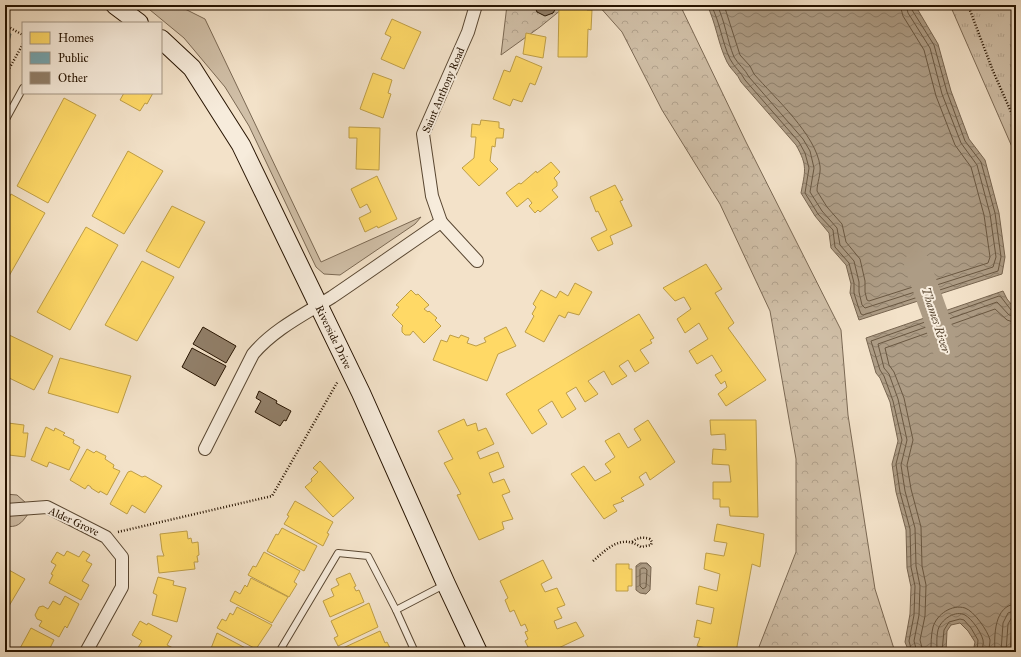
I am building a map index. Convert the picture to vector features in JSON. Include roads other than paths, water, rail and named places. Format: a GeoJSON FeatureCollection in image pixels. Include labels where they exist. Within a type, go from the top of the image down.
{"type":"FeatureCollection","features":[{"type":"Feature","properties":{"kind":"main road"},"geometry":{"type":"LineString","coordinates":[[115,5],[138,22]]}},
{"type":"Feature","properties":{"kind":"main road","name":"Riverside Drive"},"geometry":{"type":"LineString","coordinates":[[162,40],[192,68],[241,145],[351,373],[478,652]]}},
{"type":"Feature","properties":{"kind":"street","name":"Saint Anthony Road"},"geometry":{"type":"LineString","coordinates":[[476,5],[468,32],[423,134],[432,196],[441,222],[477,261]]}},
{"type":"Feature","properties":{"kind":"street"},"geometry":{"type":"LineString","coordinates":[[205,449],[254,354],[261,344],[306,312],[441,222]]}},
{"type":"Feature","properties":{"kind":"street","name":"Alder Grove"},"geometry":{"type":"LineString","coordinates":[[6,510],[47,507],[106,537],[122,557],[122,587],[86,652]]}},
{"type":"Feature","properties":{"kind":"lane"},"geometry":{"type":"LineString","coordinates":[[5,121],[22,90]]}},
{"type":"Feature","properties":{"kind":"lane"},"geometry":{"type":"LineString","coordinates":[[279,652],[338,553],[368,556],[396,610],[415,652]]}},
{"type":"Feature","properties":{"kind":"lane"},"geometry":{"type":"LineString","coordinates":[[396,610],[446,584]]}},
{"type":"Feature","properties":{"kind":"water"},"geometry":{"type":"Polygon","coordinates":[[[707,5],[915,5],[938,44],[951,91],[969,139],[985,160],[999,213],[1005,257],[1002,274],[859,320],[850,293],[851,284],[846,265],[831,248],[829,233],[815,216],[801,193],[804,179],[804,164],[800,152],[796,145],[728,65],[707,5]]]}},
{"type":"Feature","properties":{"kind":"water"},"geometry":{"type":"Polygon","coordinates":[[[1003,291],[1007,299],[1016,310],[1016,616],[1012,624],[1010,652],[973,652],[975,642],[968,631],[960,623],[951,625],[947,631],[946,652],[909,652],[905,642],[910,614],[911,587],[907,568],[906,530],[896,492],[892,464],[898,441],[890,402],[880,378],[876,373],[866,338],[1003,291]]]}},
{"type":"Feature","properties":{"kind":"water"},"geometry":{"type":"Polygon","coordinates":[[[640,563],[647,563],[651,567],[650,590],[646,594],[640,593],[636,590],[636,566],[640,563]]]}},
{"type":"Feature","properties":{"kind":"waterway","name":"Thames River"},"geometry":{"type":"LineString","coordinates":[[917,264],[935,314],[945,348]]}}]}
